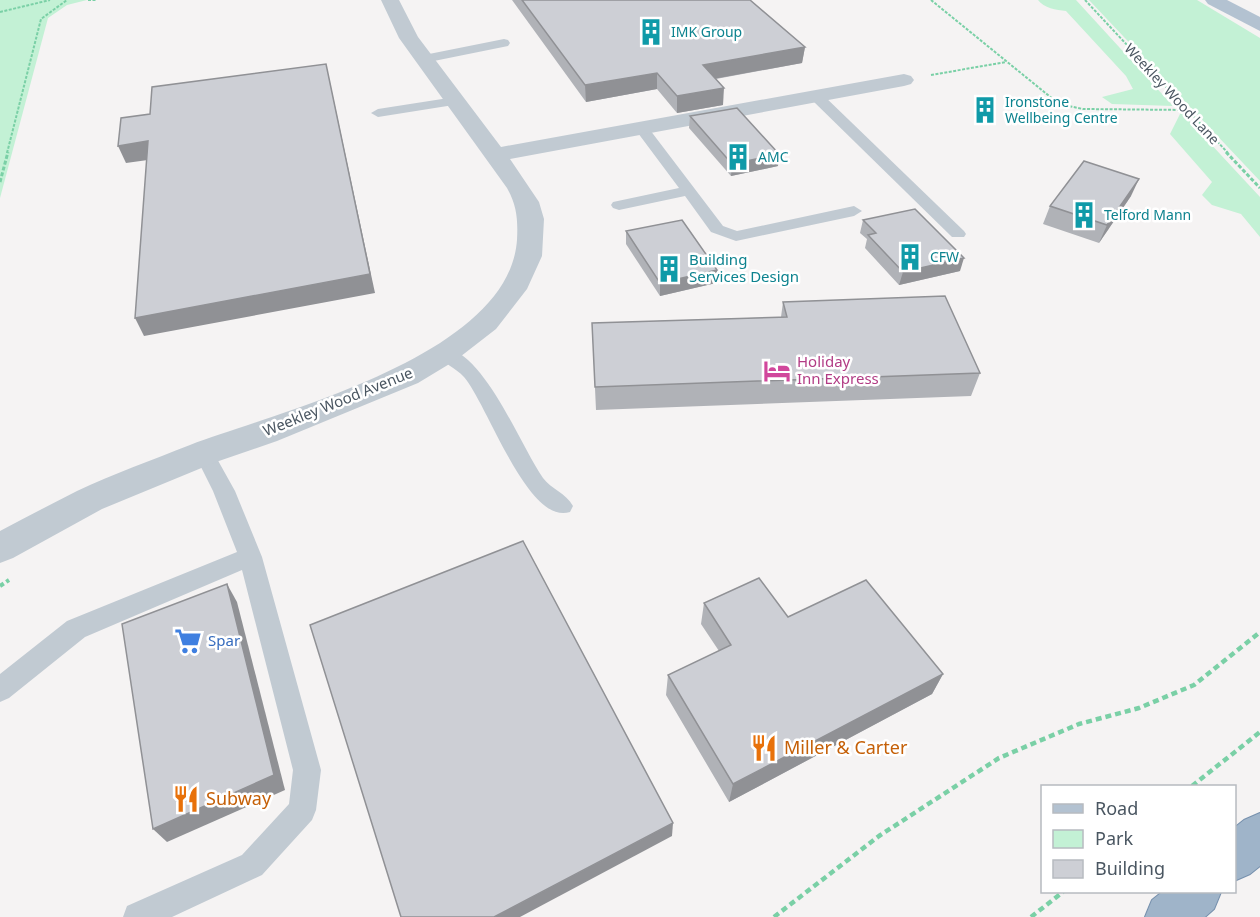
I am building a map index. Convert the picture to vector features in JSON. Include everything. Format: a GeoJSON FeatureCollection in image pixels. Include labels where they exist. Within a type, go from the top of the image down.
{"type":"FeatureCollection","features":[{"type":"Feature","properties":{"kind":"highway"},"geometry":{"type":"LineString","coordinates":[[1236,856],[1260,836]]}},
{"type":"Feature","properties":{"kind":"highway"},"geometry":{"type":"LineString","coordinates":[[1169,917],[1195,893]]}},
{"type":"Feature","properties":{"kind":"main road"},"geometry":{"type":"LineString","coordinates":[[1214,0],[1260,26]]}},
{"type":"Feature","properties":{"kind":"street","name":"Weekley Wood Avenue"},"geometry":{"type":"LineString","coordinates":[[0,548],[90,500],[204,453],[266,433],[407,376],[446,353],[486,323],[513,289],[529,256],[531,219],[527,202],[519,187],[409,38],[390,0]]}},
{"type":"Feature","properties":{"kind":"street"},"geometry":{"type":"LineString","coordinates":[[495,155],[904,80]]}},
{"type":"Feature","properties":{"kind":"lane"},"geometry":{"type":"LineString","coordinates":[[424,59],[504,43]]}},
{"type":"Feature","properties":{"kind":"lane"},"geometry":{"type":"LineString","coordinates":[[816,96],[958,234]]}},
{"type":"Feature","properties":{"kind":"lane"},"geometry":{"type":"LineString","coordinates":[[378,113],[455,101]]}},
{"type":"Feature","properties":{"kind":"lane"},"geometry":{"type":"LineString","coordinates":[[642,129],[717,230],[736,236],[854,211]]}},
{"type":"Feature","properties":{"kind":"lane"},"geometry":{"type":"LineString","coordinates":[[619,205],[688,191]]}},
{"type":"Feature","properties":{"kind":"lane"},"geometry":{"type":"LineString","coordinates":[[446,353],[472,373],[537,486],[562,506]]}},
{"type":"Feature","properties":{"kind":"lane"},"geometry":{"type":"LineString","coordinates":[[138,917],[252,865],[302,810],[308,770],[250,556],[224,490],[204,453]]}},
{"type":"Feature","properties":{"kind":"lane"},"geometry":{"type":"LineString","coordinates":[[0,690],[76,629],[250,556]]}},
{"type":"Feature","properties":{"kind":"path"},"geometry":{"type":"LineString","coordinates":[[0,12],[50,0]]}},
{"type":"Feature","properties":{"kind":"path"},"geometry":{"type":"LineString","coordinates":[[0,182],[41,19],[67,0]]}},
{"type":"Feature","properties":{"kind":"path"},"geometry":{"type":"LineString","coordinates":[[88,0],[96,0]]}},
{"type":"Feature","properties":{"kind":"path"},"geometry":{"type":"LineString","coordinates":[[931,0],[1059,104],[1069,108],[1186,110]]}},
{"type":"Feature","properties":{"kind":"path","name":"Weekley Wood Lane"},"geometry":{"type":"LineString","coordinates":[[1085,0],[1260,188]]}},
{"type":"Feature","properties":{"kind":"path"},"geometry":{"type":"LineString","coordinates":[[904,80],[1007,62]]}},
{"type":"Feature","properties":{"kind":"path"},"geometry":{"type":"LineString","coordinates":[[774,917],[879,836],[999,758],[1079,724],[1138,708],[1194,685],[1260,632]]}},
{"type":"Feature","properties":{"kind":"path"},"geometry":{"type":"LineString","coordinates":[[1193,785],[1260,732]]}},
{"type":"Feature","properties":{"kind":"path"},"geometry":{"type":"LineString","coordinates":[[1031,917],[1061,893]]}},
{"type":"Feature","properties":{"kind":"green space"},"geometry":{"type":"Polygon","coordinates":[[[0,0],[87,0],[67,5],[48,18],[0,198],[0,0]]]}},
{"type":"Feature","properties":{"kind":"green space"},"geometry":{"type":"Polygon","coordinates":[[[1038,0],[1076,0],[1173,106],[1112,104],[1102,97],[1133,89],[1126,76],[1066,11],[1047,7],[1038,0]]]}},
{"type":"Feature","properties":{"kind":"green space"},"geometry":{"type":"Polygon","coordinates":[[[1089,0],[1197,0],[1260,38],[1260,181],[1089,0]]]}},
{"type":"Feature","properties":{"kind":"green space"},"geometry":{"type":"Polygon","coordinates":[[[1181,112],[1260,197],[1260,237],[1241,214],[1212,205],[1202,195],[1212,182],[1170,134],[1181,112]]]}},
{"type":"Feature","properties":{"kind":"building","name":"IMK Group"},"geometry":{"type":"Polygon","coordinates":[[[522,0],[750,0],[805,47],[703,65],[724,88],[677,96],[657,73],[585,85],[522,0]]]}},
{"type":"Feature","properties":{"kind":"building"},"geometry":{"type":"Polygon","coordinates":[[[326,64],[370,274],[135,318],[148,141],[118,146],[121,118],[150,114],[152,87],[326,64]]]}},
{"type":"Feature","properties":{"kind":"building"},"geometry":{"type":"Polygon","coordinates":[[[737,108],[779,154],[732,164],[690,116],[737,108]]]}},
{"type":"Feature","properties":{"kind":"building"},"geometry":{"type":"Polygon","coordinates":[[[1084,161],[1139,179],[1107,225],[1050,206],[1084,161]]]}},
{"type":"Feature","properties":{"kind":"building","name":"CFW"},"geometry":{"type":"Polygon","coordinates":[[[915,209],[964,258],[903,272],[868,235],[876,233],[863,220],[915,209]]]}},
{"type":"Feature","properties":{"kind":"building","name":"Building Services Design"},"geometry":{"type":"Polygon","coordinates":[[[682,220],[717,270],[660,283],[626,231],[682,220]]]}},
{"type":"Feature","properties":{"kind":"building","name":"Holiday Inn Express"},"geometry":{"type":"Polygon","coordinates":[[[945,296],[980,373],[595,387],[592,323],[787,317],[783,302],[945,296]]]}},
{"type":"Feature","properties":{"kind":"building"},"geometry":{"type":"Polygon","coordinates":[[[523,541],[673,823],[494,917],[401,917],[310,625],[523,541]]]}},
{"type":"Feature","properties":{"kind":"building","name":"Miller & Carter"},"geometry":{"type":"Polygon","coordinates":[[[759,578],[788,617],[866,580],[943,674],[733,784],[668,675],[731,645],[704,603],[759,578]]]}},
{"type":"Feature","properties":{"kind":"building"},"geometry":{"type":"Polygon","coordinates":[[[227,584],[274,775],[153,829],[122,624],[227,584]]]}},
{"type":"Feature","properties":{"kind":"place","name":"IMK Group"},"geometry":{"type":"Point","coordinates":[651,32]}},
{"type":"Feature","properties":{"kind":"place","name":"Ironstone Wellbeing Centre"},"geometry":{"type":"Point","coordinates":[985,110]}},
{"type":"Feature","properties":{"kind":"place","name":"AMC"},"geometry":{"type":"Point","coordinates":[738,157]}},
{"type":"Feature","properties":{"kind":"place","name":"Telford Mann"},"geometry":{"type":"Point","coordinates":[1084,215]}},
{"type":"Feature","properties":{"kind":"place","name":"CFW"},"geometry":{"type":"Point","coordinates":[910,257]}},
{"type":"Feature","properties":{"kind":"place","name":"Building Services Design"},"geometry":{"type":"Point","coordinates":[669,269]}},
{"type":"Feature","properties":{"kind":"place","name":"Holiday Inn Express"},"geometry":{"type":"Point","coordinates":[777,371]}},
{"type":"Feature","properties":{"kind":"place","name":"Spar"},"geometry":{"type":"Point","coordinates":[188,641]}},
{"type":"Feature","properties":{"kind":"place","name":"Miller & Carter"},"geometry":{"type":"Point","coordinates":[764,748]}},
{"type":"Feature","properties":{"kind":"place","name":"Subway"},"geometry":{"type":"Point","coordinates":[186,799]}}]}
